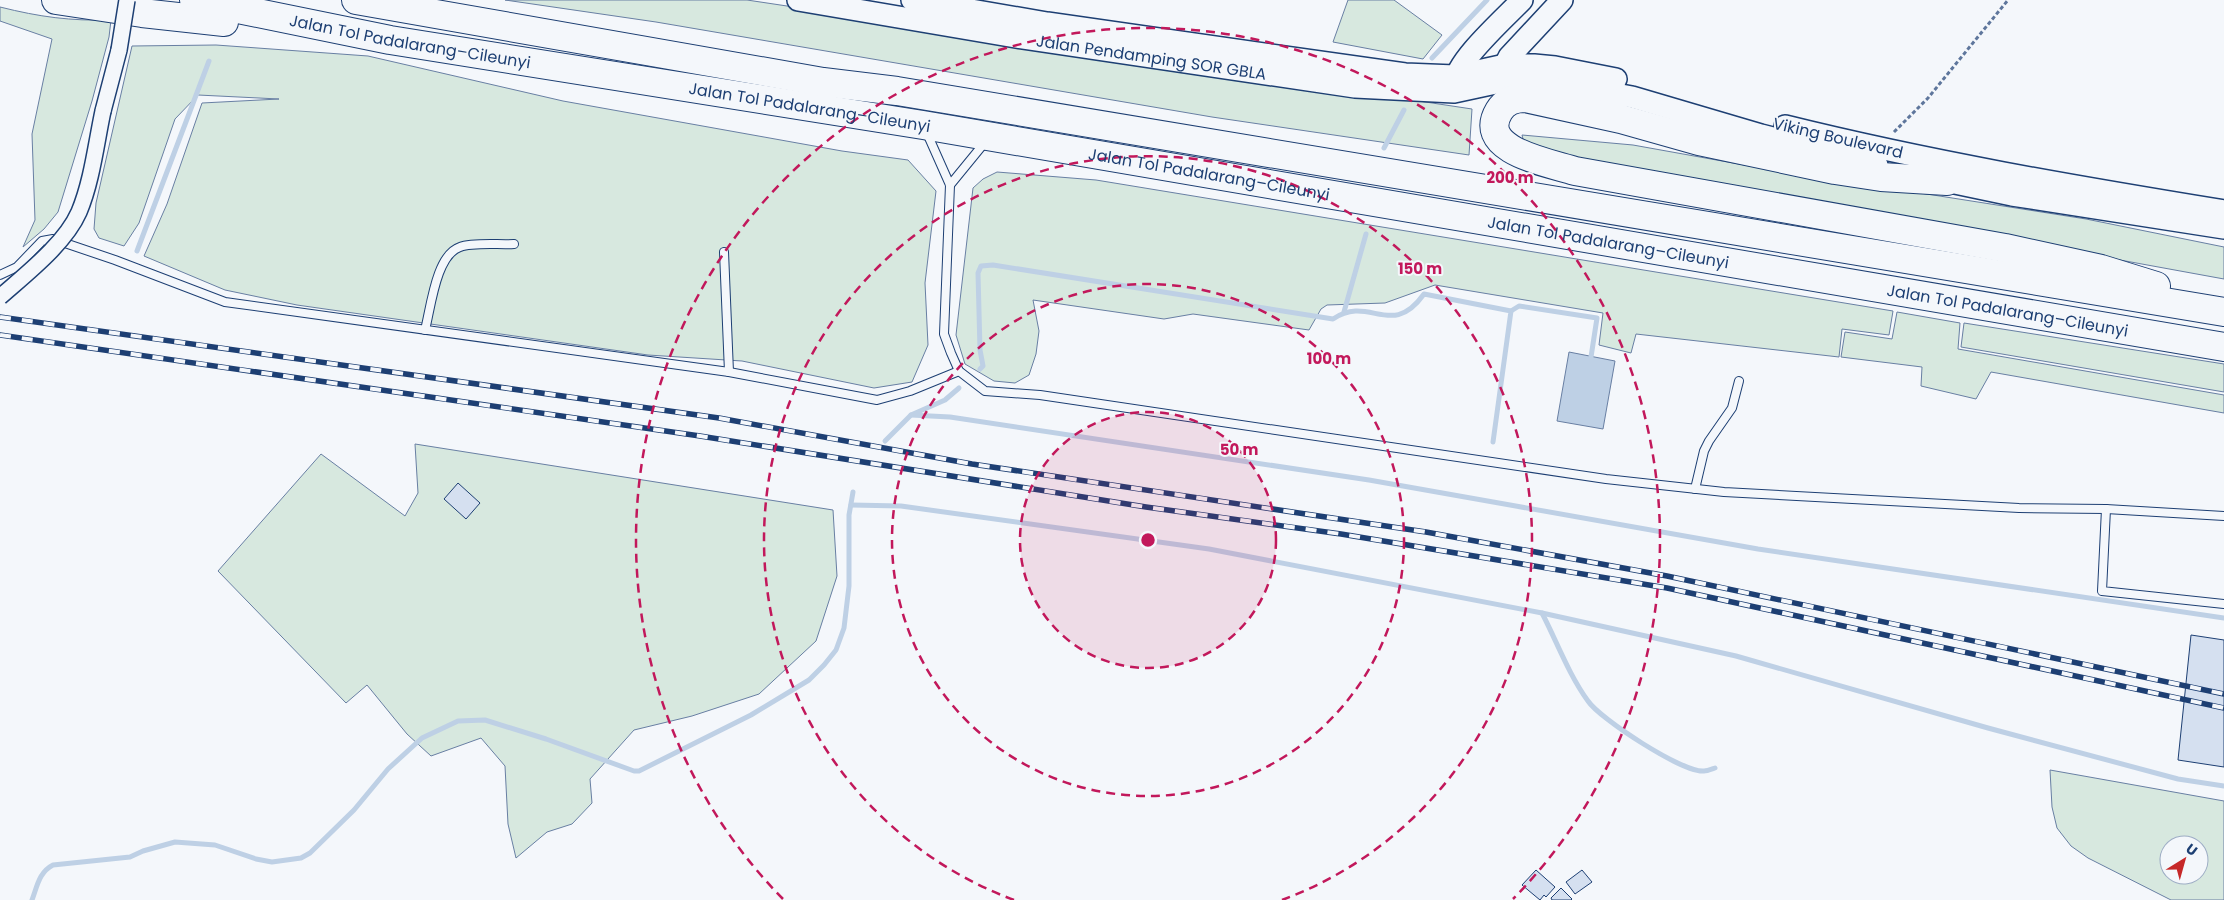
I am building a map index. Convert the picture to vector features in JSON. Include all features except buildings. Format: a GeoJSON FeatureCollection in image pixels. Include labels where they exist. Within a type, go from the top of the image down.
{"type":"FeatureCollection","features":[{"type":"Feature","properties":{"kind":"highway"},"geometry":{"type":"LineString","coordinates":[[56,0],[142,14],[226,22],[249,23],[285,18]]}},
{"type":"Feature","properties":{"kind":"highway","name":"Jalan Tol Padalarang–Cileunyi"},"geometry":{"type":"LineString","coordinates":[[194,0],[390,40],[990,136],[2224,347]]}},
{"type":"Feature","properties":{"kind":"highway","name":"Jalan Tol Padalarang–Cileunyi"},"geometry":{"type":"LineString","coordinates":[[356,0],[823,82],[897,92],[1506,191],[2224,312]]}},
{"type":"Feature","properties":{"kind":"highway"},"geometry":{"type":"LineString","coordinates":[[1947,181],[1881,177],[1835,170],[1699,141],[1621,120],[1525,98],[1515,99],[1506,103],[1495,119],[1497,136],[1507,148],[1576,171],[1937,235],[2101,269],[2224,307]]}},
{"type":"Feature","properties":{"kind":"street"},"geometry":{"type":"LineString","coordinates":[[0,297],[35,267],[66,232],[78,213],[86,190],[119,50],[127,0]]}},
{"type":"Feature","properties":{"kind":"street","name":"Jalan Pendamping SOR GBLA"},"geometry":{"type":"LineString","coordinates":[[798,0],[1022,38],[1355,87],[1455,84]]}},
{"type":"Feature","properties":{"kind":"street","name":"Jalan Pendamping SOR GBLA"},"geometry":{"type":"LineString","coordinates":[[912,0],[1047,24],[1405,74],[1455,84]]}},
{"type":"Feature","properties":{"kind":"street"},"geometry":{"type":"LineString","coordinates":[[1455,84],[1462,62],[1522,0]]}},
{"type":"Feature","properties":{"kind":"street"},"geometry":{"type":"LineString","coordinates":[[1505,73],[1509,58],[1562,0]]}},
{"type":"Feature","properties":{"kind":"street"},"geometry":{"type":"LineString","coordinates":[[1539,25],[1538,47],[1544,58],[1555,67]]}},
{"type":"Feature","properties":{"kind":"street","name":"Viking Boulevard"},"geometry":{"type":"LineString","coordinates":[[1455,84],[1505,73],[1555,67],[1641,85],[1733,113],[1876,149],[2015,176],[2224,211]]}},
{"type":"Feature","properties":{"kind":"street","name":"Viking Boulevard"},"geometry":{"type":"LineString","coordinates":[[1505,73],[1618,94],[1868,163],[1947,181],[2012,194],[2224,228]]}},
{"type":"Feature","properties":{"kind":"lane"},"geometry":{"type":"LineString","coordinates":[[923,125],[950,184],[944,334],[959,371],[972,383],[985,391],[1040,395],[1606,479],[1695,489],[2019,508],[2106,509],[2224,516]]}},
{"type":"Feature","properties":{"kind":"lane"},"geometry":{"type":"LineString","coordinates":[[950,184],[990,136]]}},
{"type":"Feature","properties":{"kind":"lane"},"geometry":{"type":"LineString","coordinates":[[0,274],[17,268],[42,242],[53,239],[115,260],[225,302],[729,372],[877,400],[910,391],[959,371]]}},
{"type":"Feature","properties":{"kind":"lane"},"geometry":{"type":"LineString","coordinates":[[425,330],[441,264],[450,252],[461,246],[514,244]]}},
{"type":"Feature","properties":{"kind":"lane"},"geometry":{"type":"LineString","coordinates":[[724,252],[729,372]]}},
{"type":"Feature","properties":{"kind":"lane"},"geometry":{"type":"LineString","coordinates":[[1695,489],[1704,451],[1732,408],[1739,381]]}},
{"type":"Feature","properties":{"kind":"lane"},"geometry":{"type":"LineString","coordinates":[[2106,509],[2102,591],[2224,604]]}},
{"type":"Feature","properties":{"kind":"path"},"geometry":{"type":"LineString","coordinates":[[1876,149],[1928,98],[2008,0]]}},
{"type":"Feature","properties":{"kind":"shaded area"},"geometry":{"type":"Polygon","coordinates":[[[505,0],[747,0],[1472,109],[1469,155],[1212,117],[656,22],[505,0]]]}},
{"type":"Feature","properties":{"kind":"shaded area"},"geometry":{"type":"Polygon","coordinates":[[[1348,0],[1394,0],[1442,35],[1423,59],[1333,42],[1348,0]]]}},
{"type":"Feature","properties":{"kind":"shaded area"},"geometry":{"type":"Polygon","coordinates":[[[0,7],[55,18],[111,20],[109,37],[92,101],[58,212],[44,229],[23,247],[35,220],[32,134],[52,39],[0,21],[0,7]]]}},
{"type":"Feature","properties":{"kind":"shaded area"},"geometry":{"type":"Polygon","coordinates":[[[216,45],[368,56],[563,101],[842,151],[908,160],[936,191],[925,283],[928,345],[912,382],[874,388],[742,361],[648,355],[297,305],[225,290],[144,256],[167,204],[202,103],[279,99],[198,95],[175,119],[139,223],[124,246],[99,238],[94,229],[96,203],[132,46],[216,45]]]}},
{"type":"Feature","properties":{"kind":"shaded area"},"geometry":{"type":"Polygon","coordinates":[[[1522,135],[1633,145],[1761,168],[2086,219],[2224,247],[2224,279],[1556,157],[1524,143],[1522,135]]]}},
{"type":"Feature","properties":{"kind":"shaded area"},"geometry":{"type":"Polygon","coordinates":[[[997,172],[1096,180],[1893,311],[1889,335],[1842,329],[1839,357],[1636,334],[1631,353],[1599,345],[1603,313],[1435,285],[1385,303],[1327,305],[1321,309],[1309,330],[1193,314],[1164,319],[1033,300],[1039,331],[1036,354],[1029,375],[1015,383],[994,381],[965,364],[956,335],[973,188],[983,179],[997,172]]]}},
{"type":"Feature","properties":{"kind":"shaded area"},"geometry":{"type":"Polygon","coordinates":[[[1897,312],[1960,323],[1958,349],[2224,395],[2224,413],[1991,372],[1976,399],[1921,386],[1922,367],[1841,357],[1845,332],[1892,339],[1897,312]]]}},
{"type":"Feature","properties":{"kind":"shaded area"},"geometry":{"type":"Polygon","coordinates":[[[1964,323],[2224,364],[2224,392],[1961,347],[1964,323]]]}},
{"type":"Feature","properties":{"kind":"shaded area"},"geometry":{"type":"Polygon","coordinates":[[[415,444],[833,510],[837,576],[816,641],[759,694],[692,716],[634,730],[590,779],[592,803],[572,824],[547,832],[516,858],[508,824],[505,766],[481,738],[431,756],[407,734],[367,685],[346,703],[218,571],[321,454],[405,516],[418,493],[415,444]]]}},
{"type":"Feature","properties":{"kind":"shaded area"},"geometry":{"type":"Polygon","coordinates":[[[2050,770],[2224,801],[2224,900],[2171,900],[2088,858],[2071,846],[2057,828],[2052,807],[2050,770]]]}},
{"type":"Feature","properties":{"kind":"water"},"geometry":{"type":"Polygon","coordinates":[[[1569,352],[1615,361],[1603,429],[1557,421],[1569,352]]]}},
{"type":"Feature","properties":{"kind":"waterway"},"geometry":{"type":"LineString","coordinates":[[1432,58],[1487,0]]}},
{"type":"Feature","properties":{"kind":"waterway"},"geometry":{"type":"LineString","coordinates":[[137,251],[209,61]]}},
{"type":"Feature","properties":{"kind":"waterway"},"geometry":{"type":"LineString","coordinates":[[1384,148],[1404,110]]}},
{"type":"Feature","properties":{"kind":"waterway"},"geometry":{"type":"LineString","coordinates":[[1344,312],[1366,234]]}},
{"type":"Feature","properties":{"kind":"waterway"},"geometry":{"type":"LineString","coordinates":[[980,369],[983,366],[980,350],[978,273],[981,266],[993,265],[1333,319],[1346,313],[1358,311],[1390,316],[1401,314],[1412,307],[1424,294],[1511,311],[1493,442]]}},
{"type":"Feature","properties":{"kind":"waterway"},"geometry":{"type":"LineString","coordinates":[[1511,311],[1519,306],[1597,318],[1591,357]]}},
{"type":"Feature","properties":{"kind":"waterway"},"geometry":{"type":"LineString","coordinates":[[885,441],[911,415],[945,400],[959,388]]}},
{"type":"Feature","properties":{"kind":"waterway"},"geometry":{"type":"LineString","coordinates":[[911,415],[950,417],[1369,480],[1758,549],[2224,618]]}},
{"type":"Feature","properties":{"kind":"waterway"},"geometry":{"type":"LineString","coordinates":[[32,900],[42,876],[53,865],[130,857],[143,851],[175,842],[215,845],[256,859],[272,862],[301,858],[310,853],[354,810],[388,769],[422,738],[458,721],[485,720],[546,739],[634,771],[639,771],[751,715],[809,680],[836,650],[844,628],[849,586],[849,515],[853,492]]}},
{"type":"Feature","properties":{"kind":"waterway"},"geometry":{"type":"LineString","coordinates":[[851,505],[901,506],[1209,549],[1542,613],[1736,656],[1988,728],[2178,779],[2224,786]]}},
{"type":"Feature","properties":{"kind":"waterway"},"geometry":{"type":"LineString","coordinates":[[1542,613],[1575,680],[1588,701],[1608,720],[1643,744],[1679,763],[1704,771],[1715,768]]}},
{"type":"Feature","properties":{"kind":"railway"},"geometry":{"type":"LineString","coordinates":[[0,317],[719,418],[972,464],[1426,532],[1667,576],[2224,694]]}},
{"type":"Feature","properties":{"kind":"railway"},"geometry":{"type":"LineString","coordinates":[[0,335],[700,436],[1146,507],[1341,534],[1667,588],[2224,708]]}}]}
